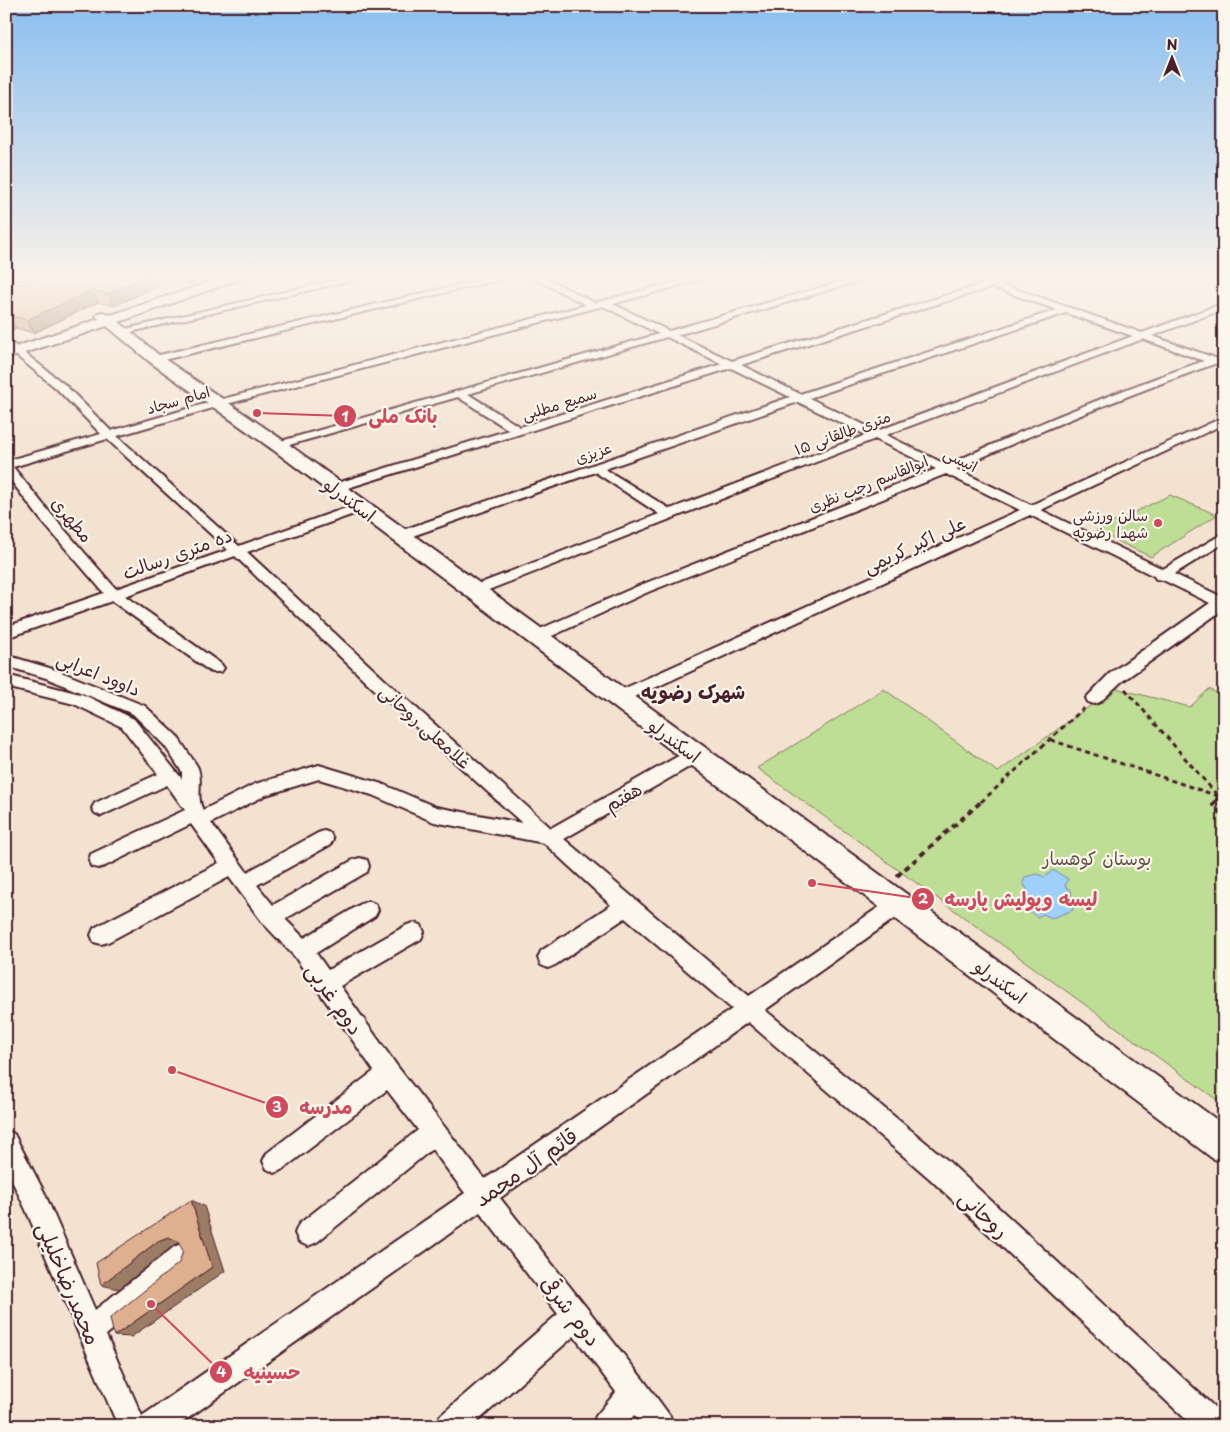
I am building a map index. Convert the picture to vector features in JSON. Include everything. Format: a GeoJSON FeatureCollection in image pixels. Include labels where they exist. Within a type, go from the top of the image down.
{"type":"FeatureCollection","features":[{"type":"Feature","properties":{"kind":"main road"},"geometry":{"type":"LineString","coordinates":[[10,350],[37,343]]}},
{"type":"Feature","properties":{"kind":"main road","name":"اسکندرلو"},"geometry":{"type":"LineString","coordinates":[[136,343],[278,445],[1224,1146]]}},
{"type":"Feature","properties":{"kind":"street"},"geometry":{"type":"LineString","coordinates":[[156,358],[222,343]]}},
{"type":"Feature","properties":{"kind":"street","name":"امام سجاد"},"geometry":{"type":"LineString","coordinates":[[6,465],[219,403],[452,343]]}},
{"type":"Feature","properties":{"kind":"street"},"geometry":{"type":"LineString","coordinates":[[278,445],[641,343]]}},
{"type":"Feature","properties":{"kind":"street","name":"انیسی"},"geometry":{"type":"LineString","coordinates":[[685,343],[1161,576],[1222,602]]}},
{"type":"Feature","properties":{"kind":"street","name":"سمیع مطلبی"},"geometry":{"type":"LineString","coordinates":[[335,488],[802,343]]}},
{"type":"Feature","properties":{"kind":"street","name":"عزیزی"},"geometry":{"type":"LineString","coordinates":[[399,536],[798,398],[966,343]]}},
{"type":"Feature","properties":{"kind":"street","name":"۱۵ متری طالقانی"},"geometry":{"type":"LineString","coordinates":[[473,590],[667,513],[1129,343]]}},
{"type":"Feature","properties":{"kind":"street"},"geometry":{"type":"LineString","coordinates":[[1162,343],[1219,362]]}},
{"type":"Feature","properties":{"kind":"street","name":"غلامعلی روحانی"},"geometry":{"type":"LineString","coordinates":[[10,350],[60,386],[109,435],[172,490],[380,685],[626,906],[749,1009]]}},
{"type":"Feature","properties":{"kind":"street","name":"ابوالقاسم رجب نظری"},"geometry":{"type":"LineString","coordinates":[[536,637],[643,589],[945,470],[1010,440],[1219,362]]}},
{"type":"Feature","properties":{"kind":"street"},"geometry":{"type":"LineString","coordinates":[[461,394],[518,431]]}},
{"type":"Feature","properties":{"kind":"street","name":"علی اکبر کریمی"},"geometry":{"type":"LineString","coordinates":[[618,698],[1224,420]]}},
{"type":"Feature","properties":{"kind":"street","name":"مطهری"},"geometry":{"type":"LineString","coordinates":[[6,465],[46,517],[114,595]]}},
{"type":"Feature","properties":{"kind":"street"},"geometry":{"type":"LineString","coordinates":[[596,468],[667,513]]}},
{"type":"Feature","properties":{"kind":"street","name":"ده متری رسالت"},"geometry":{"type":"LineString","coordinates":[[6,634],[361,508]]}},
{"type":"Feature","properties":{"kind":"street"},"geometry":{"type":"LineString","coordinates":[[1161,576],[1224,537]]}},
{"type":"Feature","properties":{"kind":"street"},"geometry":{"type":"LineString","coordinates":[[114,595],[216,668]]}},
{"type":"Feature","properties":{"kind":"street"},"geometry":{"type":"LineString","coordinates":[[1094,698],[1115,678],[1222,602]]}},
{"type":"Feature","properties":{"kind":"street","name":"داوود اعرابی"},"geometry":{"type":"LineString","coordinates":[[6,660],[50,674],[139,710],[170,741],[191,771],[194,812]]}},
{"type":"Feature","properties":{"kind":"street","name":"داوود اعرابی"},"geometry":{"type":"LineString","coordinates":[[6,681],[78,699],[128,723],[170,776],[194,812]]}},
{"type":"Feature","properties":{"kind":"street","name":"هفتم"},"geometry":{"type":"LineString","coordinates":[[551,837],[695,755]]}},
{"type":"Feature","properties":{"kind":"street"},"geometry":{"type":"LineString","coordinates":[[98,860],[194,812],[319,772],[376,789],[434,814],[551,837]]}},
{"type":"Feature","properties":{"kind":"street"},"geometry":{"type":"LineString","coordinates":[[101,808],[170,776]]}},
{"type":"Feature","properties":{"kind":"street","name":"دوم غربی"},"geometry":{"type":"LineString","coordinates":[[194,812],[231,866],[270,917],[302,950],[389,1074],[483,1196]]}},
{"type":"Feature","properties":{"kind":"street"},"geometry":{"type":"LineString","coordinates":[[244,883],[324,839]]}},
{"type":"Feature","properties":{"kind":"street"},"geometry":{"type":"LineString","coordinates":[[101,934],[231,866]]}},
{"type":"Feature","properties":{"kind":"street"},"geometry":{"type":"LineString","coordinates":[[270,917],[360,866]]}},
{"type":"Feature","properties":{"kind":"street","name":"قائم آل محمد"},"geometry":{"type":"LineString","coordinates":[[152,1426],[898,905]]}},
{"type":"Feature","properties":{"kind":"street"},"geometry":{"type":"LineString","coordinates":[[548,958],[626,906]]}},
{"type":"Feature","properties":{"kind":"street"},"geometry":{"type":"LineString","coordinates":[[302,950],[368,910]]}},
{"type":"Feature","properties":{"kind":"street"},"geometry":{"type":"LineString","coordinates":[[326,983],[414,932]]}},
{"type":"Feature","properties":{"kind":"street","name":"روحانی"},"geometry":{"type":"LineString","coordinates":[[749,1009],[938,1169],[1214,1426]]}},
{"type":"Feature","properties":{"kind":"street"},"geometry":{"type":"LineString","coordinates":[[275,1161],[389,1074]]}},
{"type":"Feature","properties":{"kind":"street"},"geometry":{"type":"LineString","coordinates":[[308,1233],[434,1132]]}},
{"type":"Feature","properties":{"kind":"street","name":"محمدرضاخلیلی"},"geometry":{"type":"LineString","coordinates":[[6,1142],[35,1201],[132,1426]]}},
{"type":"Feature","properties":{"kind":"street","name":"دوم شرقی"},"geometry":{"type":"LineString","coordinates":[[483,1196],[660,1426]]}},
{"type":"Feature","properties":{"kind":"street"},"geometry":{"type":"LineString","coordinates":[[90,1330],[183,1256]]}},
{"type":"Feature","properties":{"kind":"street"},"geometry":{"type":"LineString","coordinates":[[450,1426],[576,1316]]}},
{"type":"Feature","properties":{"kind":"street"},"geometry":{"type":"LineString","coordinates":[[606,1426],[635,1392]]}},
{"type":"Feature","properties":{"kind":"path"},"geometry":{"type":"LineString","coordinates":[[1115,678],[1218,796]]}},
{"type":"Feature","properties":{"kind":"path"},"geometry":{"type":"LineString","coordinates":[[879,891],[1051,740],[1094,698]]}},
{"type":"Feature","properties":{"kind":"path"},"geometry":{"type":"LineString","coordinates":[[1051,740],[1218,796]]}},
{"type":"Feature","properties":{"kind":"path"},"geometry":{"type":"LineString","coordinates":[[1224,786],[1213,806],[1224,816]]}},
{"type":"Feature","properties":{"kind":"green space","name":"سالن ورزشی شهدا رضویه"},"geometry":{"type":"Polygon","coordinates":[[[1170,495],[1217,515],[1151,557],[1096,531],[1170,495]]]}},
{"type":"Feature","properties":{"kind":"green space","name":"بوستان کوهسار"},"geometry":{"type":"Polygon","coordinates":[[[1115,688],[1190,707],[1209,689],[1224,697],[1224,1105],[757,768],[884,689],[998,772],[1115,688]]]}},
{"type":"Feature","properties":{"kind":"water"},"geometry":{"type":"Polygon","coordinates":[[[1053,870],[1068,879],[1065,886],[1071,890],[1073,910],[1052,918],[1043,914],[1037,917],[1018,902],[1028,891],[1023,883],[1025,877],[1037,874],[1045,877],[1053,870]]]}},
{"type":"Feature","properties":{"kind":"building"},"geometry":{"type":"Polygon","coordinates":[[[191,1200],[212,1267],[114,1336],[110,1318],[179,1263],[183,1251],[178,1241],[168,1237],[158,1241],[101,1285],[96,1263],[191,1200]]]}},
{"type":"Feature","properties":{"kind":"place","name":"بانک ملی"},"geometry":{"type":"Point","coordinates":[257,413]}},
{"type":"Feature","properties":{"kind":"place","name":"سالن ورزشی شهدا رضویه"},"geometry":{"type":"Point","coordinates":[1158,523]}},
{"type":"Feature","properties":{"kind":"place","name":"لیسه وپولیش پارسه"},"geometry":{"type":"Point","coordinates":[812,883]}},
{"type":"Feature","properties":{"kind":"place","name":"مدرسه"},"geometry":{"type":"Point","coordinates":[172,1070]}},
{"type":"Feature","properties":{"kind":"place","name":"حسینیه"},"geometry":{"type":"Point","coordinates":[151,1304]}},
{"type":"Feature","properties":{"kind":"district","name":"شهرک رضویه"},"geometry":{"type":"Point","coordinates":[693,691]}}]}
